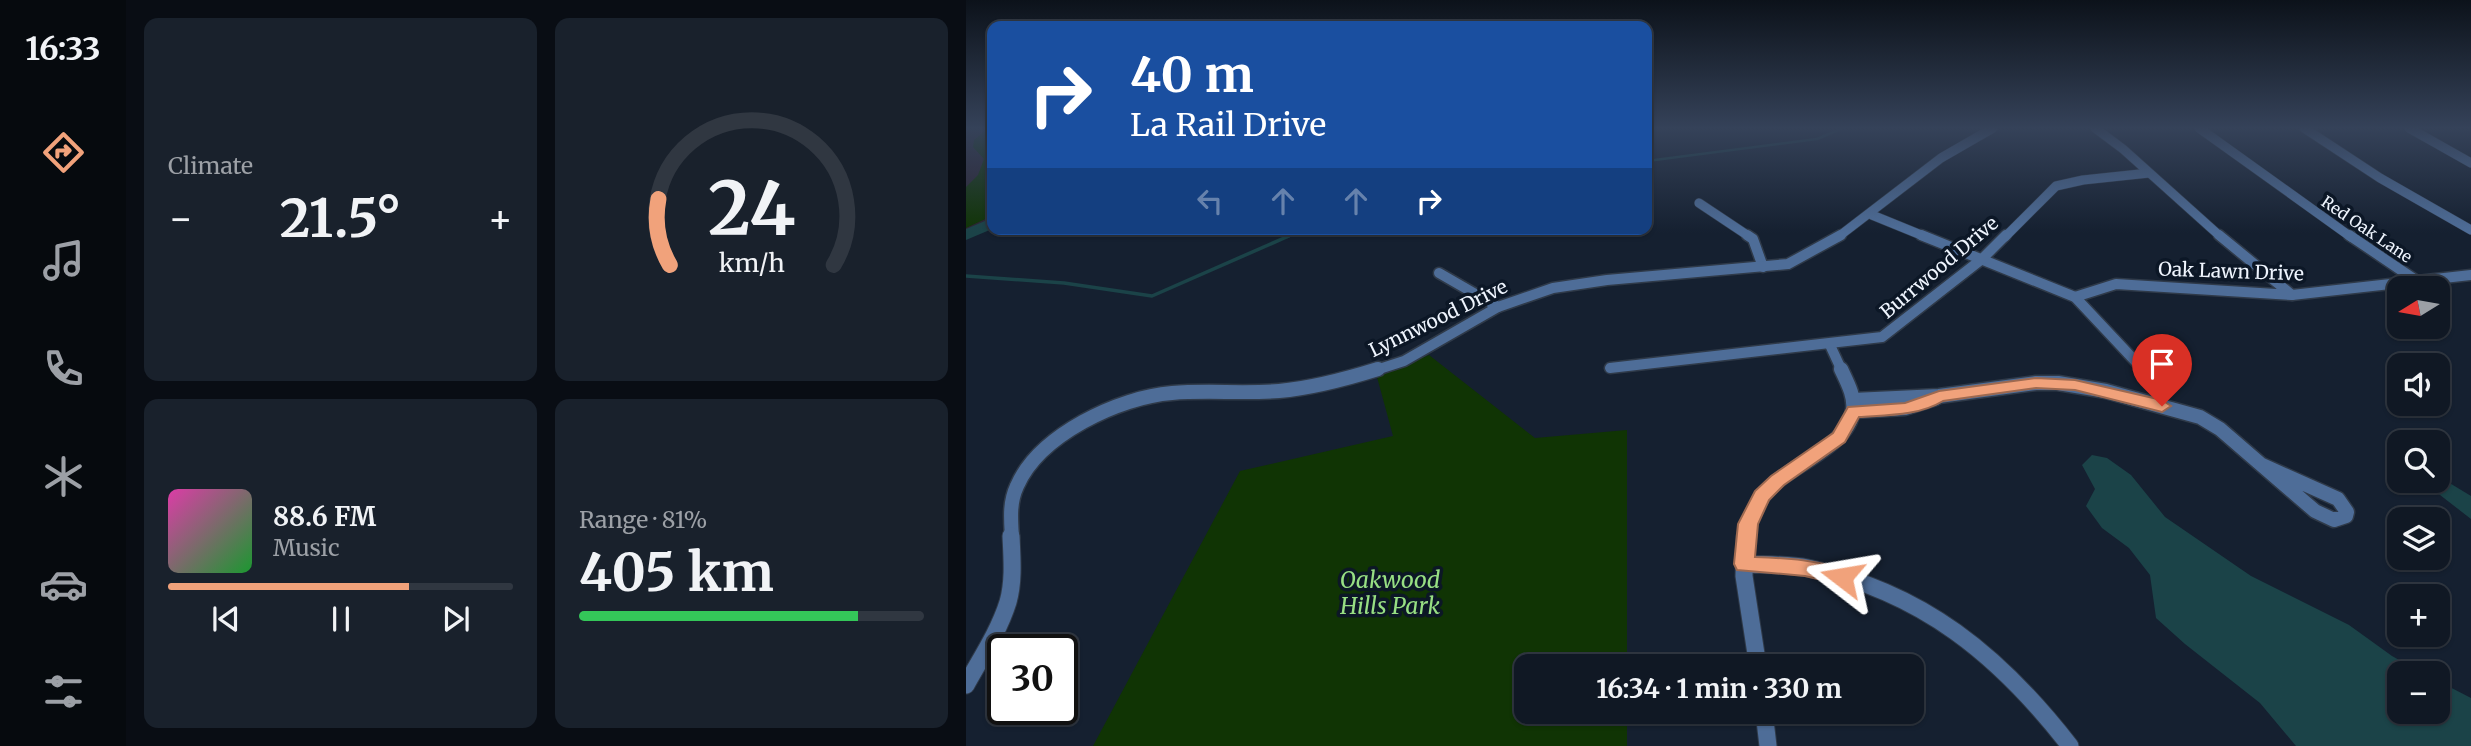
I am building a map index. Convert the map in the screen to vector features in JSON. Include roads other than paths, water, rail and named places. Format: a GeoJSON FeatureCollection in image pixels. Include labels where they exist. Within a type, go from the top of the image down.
{"type":"FeatureCollection","features":[{"type":"Feature","properties":{"kind":"street","name":"Lynnwood Drive"},"geometry":{"type":"LineString","coordinates":[[966,685],[993,636],[1008,601],[1012,572],[1012,503],[1017,485],[1027,468],[1052,442],[1074,426],[1140,398],[1171,393],[1280,391],[1338,382],[1404,361],[1498,307],[1553,288],[1788,264],[1806,257],[1872,215],[1938,163]]}},
{"type":"Feature","properties":{"kind":"street"},"geometry":{"type":"LineString","coordinates":[[2137,163],[2184,206],[2292,295]]}},
{"type":"Feature","properties":{"kind":"street","name":"Red Oak Lane"},"geometry":{"type":"LineString","coordinates":[[2247,163],[2410,276]]}},
{"type":"Feature","properties":{"kind":"street"},"geometry":{"type":"LineString","coordinates":[[2357,163],[2471,230]]}},
{"type":"Feature","properties":{"kind":"street","name":"Burrwood Drive"},"geometry":{"type":"LineString","coordinates":[[1611,368],[1882,337],[1982,259],[2056,186],[2083,180],[2149,173]]}},
{"type":"Feature","properties":{"kind":"street"},"geometry":{"type":"LineString","coordinates":[[1699,203],[1753,239],[1763,267]]}},
{"type":"Feature","properties":{"kind":"street"},"geometry":{"type":"LineString","coordinates":[[1872,215],[2075,297],[2137,363],[2159,377]]}},
{"type":"Feature","properties":{"kind":"street"},"geometry":{"type":"LineString","coordinates":[[1439,273],[1498,307]]}},
{"type":"Feature","properties":{"kind":"street","name":"Oak Lawn Drive"},"geometry":{"type":"LineString","coordinates":[[2450,277],[2471,275]]}},
{"type":"Feature","properties":{"kind":"street","name":"Oak Lawn Drive"},"geometry":{"type":"LineString","coordinates":[[2075,297],[2116,284],[2292,295],[2387,284]]}},
{"type":"Feature","properties":{"kind":"street"},"geometry":{"type":"LineString","coordinates":[[1756,654],[1744,564],[1748,524],[1762,496],[1777,481],[1839,438],[1854,406],[1830,345]]}},
{"type":"Feature","properties":{"kind":"street"},"geometry":{"type":"LineString","coordinates":[[1854,406],[1905,408],[1939,396],[2036,383],[2058,383],[2106,391],[2200,417],[2220,429],[2315,511],[2334,520],[2346,516],[2347,512],[2339,499],[2262,465]]}},
{"type":"Feature","properties":{"kind":"street"},"geometry":{"type":"LineString","coordinates":[[1744,564],[1805,568],[1861,581],[1900,597],[1942,620],[1980,647],[2018,681],[2070,746]]}},
{"type":"Feature","properties":{"kind":"street"},"geometry":{"type":"LineString","coordinates":[[1765,724],[1768,746]]}},
{"type":"Feature","properties":{"kind":"waterway"},"geometry":{"type":"LineString","coordinates":[[966,235],[987,225]]}},
{"type":"Feature","properties":{"kind":"waterway"},"geometry":{"type":"LineString","coordinates":[[966,276],[1064,283],[1152,296],[1291,235]]}},
{"type":"Feature","properties":{"kind":"waterway"},"geometry":{"type":"LineString","coordinates":[[1287,237],[1292,235]]}},
{"type":"Feature","properties":{"kind":"park label","name":"Oakwood Hills Park"},"geometry":{"type":"Point","coordinates":[1390,593]}}]}
